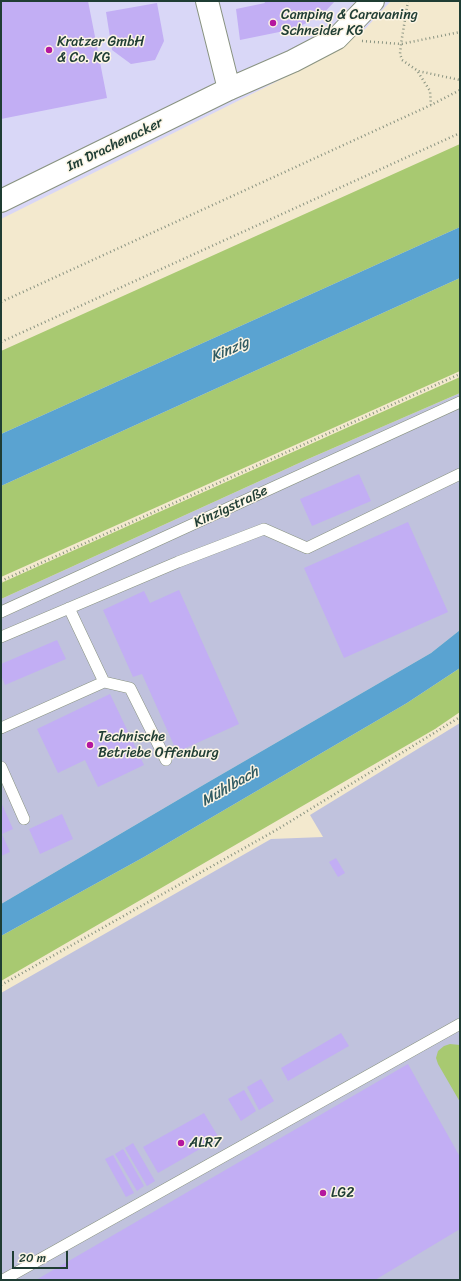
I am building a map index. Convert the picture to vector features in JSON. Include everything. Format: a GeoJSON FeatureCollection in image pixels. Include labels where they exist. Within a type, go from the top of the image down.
{"type":"FeatureCollection","features":[{"type":"Feature","properties":{"kind":"street"},"geometry":{"type":"LineString","coordinates":[[207,1],[229,89]]}},
{"type":"Feature","properties":{"kind":"street","name":"Im Drachenacker"},"geometry":{"type":"LineString","coordinates":[[1,201],[229,89],[293,61],[337,38],[373,1]]}},
{"type":"Feature","properties":{"kind":"lane","name":"Kinzigstraße"},"geometry":{"type":"LineString","coordinates":[[1,612],[460,402]]}},
{"type":"Feature","properties":{"kind":"lane"},"geometry":{"type":"LineString","coordinates":[[1,637],[178,562],[264,529],[307,548],[460,474]]}},
{"type":"Feature","properties":{"kind":"lane"},"geometry":{"type":"LineString","coordinates":[[69,608],[104,682]]}},
{"type":"Feature","properties":{"kind":"lane"},"geometry":{"type":"LineString","coordinates":[[1,728],[104,682],[130,688],[166,760]]}},
{"type":"Feature","properties":{"kind":"lane"},"geometry":{"type":"LineString","coordinates":[[1,767],[24,819]]}},
{"type":"Feature","properties":{"kind":"lane"},"geometry":{"type":"LineString","coordinates":[[3,1280],[460,1024]]}},
{"type":"Feature","properties":{"kind":"path"},"geometry":{"type":"LineString","coordinates":[[408,1],[401,44],[400,54],[402,60],[418,71],[460,80]]}},
{"type":"Feature","properties":{"kind":"path"},"geometry":{"type":"LineString","coordinates":[[337,38],[401,44],[460,32]]}},
{"type":"Feature","properties":{"kind":"path"},"geometry":{"type":"LineString","coordinates":[[418,71],[430,91],[431,105]]}},
{"type":"Feature","properties":{"kind":"path"},"geometry":{"type":"LineString","coordinates":[[1,302],[431,105],[460,90]]}},
{"type":"Feature","properties":{"kind":"path"},"geometry":{"type":"LineString","coordinates":[[1,342],[460,133]]}},
{"type":"Feature","properties":{"kind":"path"},"geometry":{"type":"LineString","coordinates":[[1,581],[460,374]]}},
{"type":"Feature","properties":{"kind":"path"},"geometry":{"type":"LineString","coordinates":[[1,985],[278,829],[460,717]]}},
{"type":"Feature","properties":{"kind":"shaded area"},"geometry":{"type":"Polygon","coordinates":[[[1,1],[391,1],[365,29],[322,59],[1,219],[1,1]]]}},
{"type":"Feature","properties":{"kind":"shaded area"},"geometry":{"type":"Polygon","coordinates":[[[460,393],[460,630],[431,653],[1,904],[1,599],[308,459],[460,393]]]}},
{"type":"Feature","properties":{"kind":"shaded area"},"geometry":{"type":"Polygon","coordinates":[[[460,723],[460,1280],[1,1280],[1,993],[271,839],[323,837],[310,815],[460,723]]]}},
{"type":"Feature","properties":{"kind":"green space"},"geometry":{"type":"Polygon","coordinates":[[[460,144],[460,227],[1,434],[1,351],[460,144]]]}},
{"type":"Feature","properties":{"kind":"green space"},"geometry":{"type":"Polygon","coordinates":[[[460,278],[460,371],[1,577],[1,486],[460,278]]]}},
{"type":"Feature","properties":{"kind":"green space"},"geometry":{"type":"Polygon","coordinates":[[[460,377],[460,393],[308,459],[1,599],[1,583],[460,377]]]}},
{"type":"Feature","properties":{"kind":"green space"},"geometry":{"type":"Polygon","coordinates":[[[460,668],[460,712],[435,729],[1,981],[1,936],[144,857],[407,703],[460,668]]]}},
{"type":"Feature","properties":{"kind":"green space"},"geometry":{"type":"Polygon","coordinates":[[[450,1044],[460,1045],[460,1102],[436,1058],[438,1051],[444,1046],[450,1044]]]}},
{"type":"Feature","properties":{"kind":"water","name":"Kinzig"},"geometry":{"type":"Polygon","coordinates":[[[460,227],[460,278],[1,486],[1,434],[460,227]]]}},
{"type":"Feature","properties":{"kind":"water","name":"Mühlbach"},"geometry":{"type":"Polygon","coordinates":[[[460,630],[460,668],[407,703],[144,857],[1,936],[1,904],[431,653],[460,630]]]}},
{"type":"Feature","properties":{"kind":"building","name":"Kratzer GmbH & Co. KG"},"geometry":{"type":"Polygon","coordinates":[[[1,1],[88,1],[107,98],[1,119],[1,1]]]}},
{"type":"Feature","properties":{"kind":"building","name":"Camping & Caravaning Schneider KG"},"geometry":{"type":"Polygon","coordinates":[[[264,1],[335,1],[321,16],[294,29],[240,40],[236,9],[265,3],[264,1]]]}},
{"type":"Feature","properties":{"kind":"building"},"geometry":{"type":"Polygon","coordinates":[[[157,3],[164,41],[155,60],[131,64],[112,50],[106,12],[157,3]]]}},
{"type":"Feature","properties":{"kind":"building"},"geometry":{"type":"Polygon","coordinates":[[[359,474],[371,501],[312,526],[300,499],[359,474]]]}},
{"type":"Feature","properties":{"kind":"building"},"geometry":{"type":"Polygon","coordinates":[[[408,522],[448,612],[344,658],[304,568],[408,522]]]}},
{"type":"Feature","properties":{"kind":"building"},"geometry":{"type":"Polygon","coordinates":[[[179,590],[239,724],[177,752],[142,674],[133,677],[103,610],[144,591],[150,603],[179,590]]]}},
{"type":"Feature","properties":{"kind":"building"},"geometry":{"type":"Polygon","coordinates":[[[57,640],[66,659],[5,685],[1,675],[1,664],[57,640]]]}},
{"type":"Feature","properties":{"kind":"building","name":"Technische Betriebe Offenburg"},"geometry":{"type":"Polygon","coordinates":[[[110,694],[144,765],[98,787],[85,760],[58,773],[37,729],[110,694]]]}},
{"type":"Feature","properties":{"kind":"building"},"geometry":{"type":"Polygon","coordinates":[[[1,802],[13,829],[2,834],[10,852],[1,856],[1,802]]]}},
{"type":"Feature","properties":{"kind":"building"},"geometry":{"type":"Polygon","coordinates":[[[62,814],[73,839],[40,854],[29,829],[62,814]]]}},
{"type":"Feature","properties":{"kind":"building"},"geometry":{"type":"Polygon","coordinates":[[[336,858],[345,873],[338,877],[329,862],[336,858]]]}},
{"type":"Feature","properties":{"kind":"building"},"geometry":{"type":"Polygon","coordinates":[[[341,1033],[349,1046],[288,1081],[281,1068],[341,1033]]]}},
{"type":"Feature","properties":{"kind":"building","name":"LG2"},"geometry":{"type":"Polygon","coordinates":[[[408,1064],[460,1157],[460,1229],[375,1280],[36,1280],[408,1064]]]}},
{"type":"Feature","properties":{"kind":"building"},"geometry":{"type":"Polygon","coordinates":[[[261,1079],[274,1101],[259,1110],[247,1087],[261,1079]]]}},
{"type":"Feature","properties":{"kind":"building"},"geometry":{"type":"Polygon","coordinates":[[[244,1090],[256,1111],[241,1121],[228,1099],[244,1090]]]}},
{"type":"Feature","properties":{"kind":"building","name":"ALR7"},"geometry":{"type":"Polygon","coordinates":[[[204,1113],[219,1138],[158,1173],[143,1147],[204,1113]]]}},
{"type":"Feature","properties":{"kind":"building"},"geometry":{"type":"Polygon","coordinates":[[[133,1143],[155,1181],[147,1186],[125,1148],[133,1143]]]}},
{"type":"Feature","properties":{"kind":"building"},"geometry":{"type":"Polygon","coordinates":[[[123,1149],[144,1186],[137,1191],[115,1154],[123,1149]]]}},
{"type":"Feature","properties":{"kind":"building"},"geometry":{"type":"Polygon","coordinates":[[[113,1155],[134,1193],[126,1197],[105,1159],[113,1155]]]}},
{"type":"Feature","properties":{"kind":"place","name":"Camping & Caravaning Schneider KG"},"geometry":{"type":"Point","coordinates":[273,23]}},
{"type":"Feature","properties":{"kind":"place","name":"Kratzer GmbH & Co. KG"},"geometry":{"type":"Point","coordinates":[49,50]}},
{"type":"Feature","properties":{"kind":"place","name":"Technische Betriebe Offenburg"},"geometry":{"type":"Point","coordinates":[90,745]}},
{"type":"Feature","properties":{"kind":"place","name":"ALR7"},"geometry":{"type":"Point","coordinates":[181,1143]}},
{"type":"Feature","properties":{"kind":"place","name":"LG2"},"geometry":{"type":"Point","coordinates":[323,1193]}}]}
